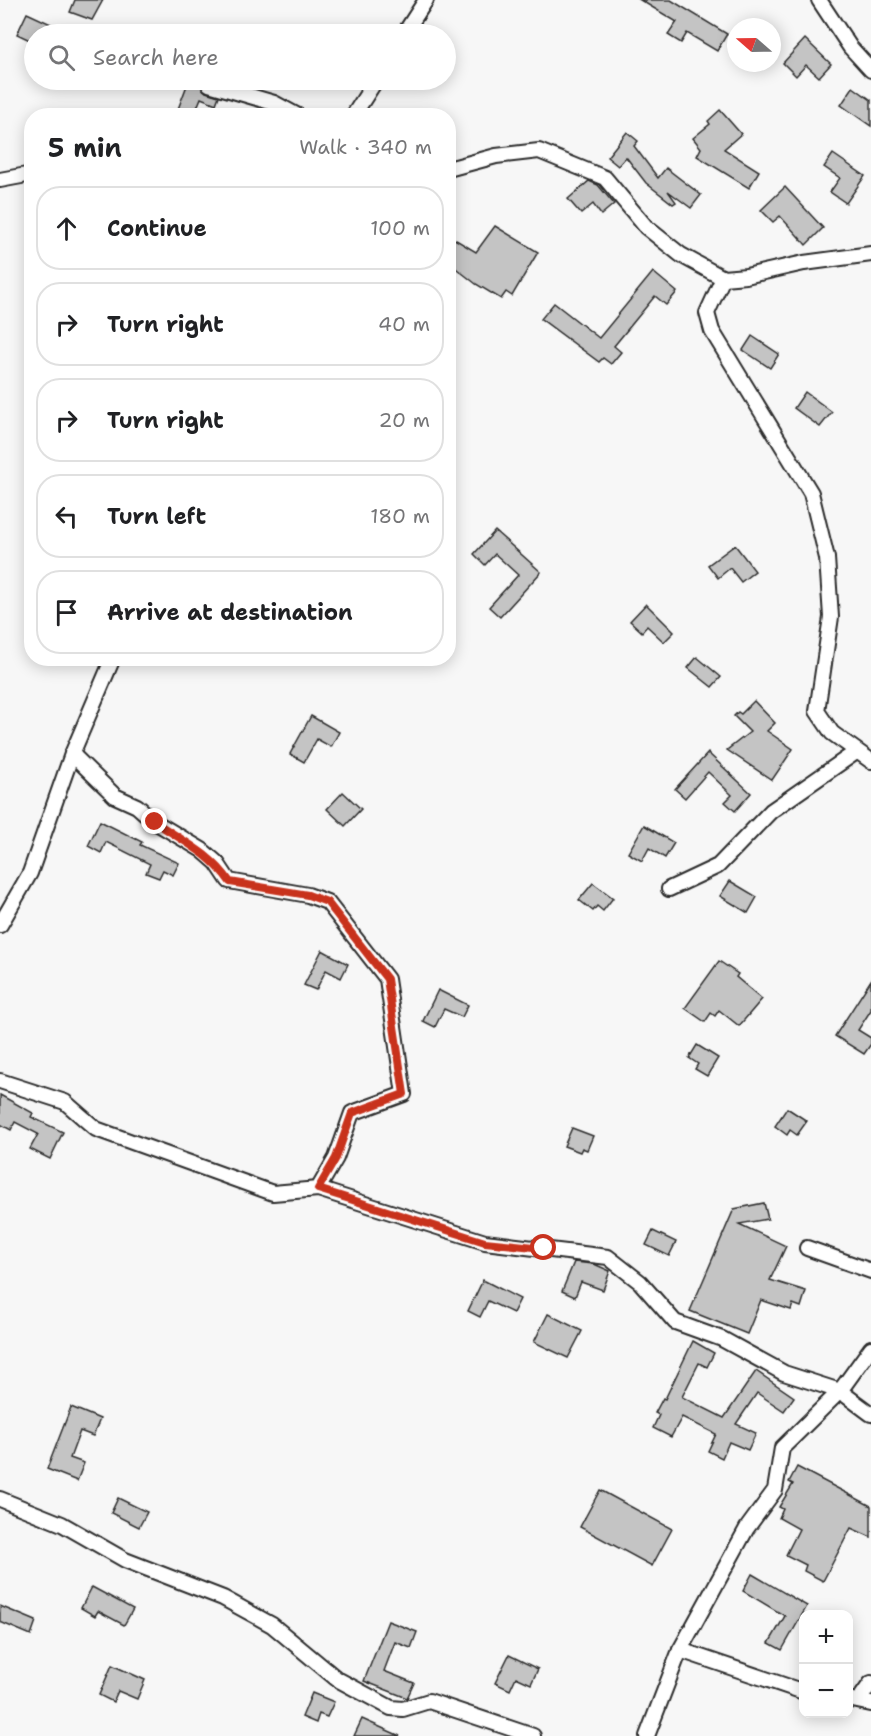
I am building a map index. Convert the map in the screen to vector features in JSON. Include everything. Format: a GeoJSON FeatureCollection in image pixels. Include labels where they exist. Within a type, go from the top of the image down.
{"type":"FeatureCollection","features":[{"type":"Feature","properties":{"kind":"street"},"geometry":{"type":"LineString","coordinates":[[410,24],[426,0]]}},
{"type":"Feature","properties":{"kind":"street"},"geometry":{"type":"LineString","coordinates":[[819,0],[850,47],[871,70]]}},
{"type":"Feature","properties":{"kind":"street"},"geometry":{"type":"LineString","coordinates":[[230,90],[274,103],[283,108]]}},
{"type":"Feature","properties":{"kind":"street"},"geometry":{"type":"LineString","coordinates":[[358,108],[370,90]]}},
{"type":"Feature","properties":{"kind":"street"},"geometry":{"type":"LineString","coordinates":[[456,167],[496,156],[539,151],[605,178],[646,227],[681,255],[723,278],[746,276],[804,262],[871,254]]}},
{"type":"Feature","properties":{"kind":"street"},"geometry":{"type":"LineString","coordinates":[[0,180],[24,176]]}},
{"type":"Feature","properties":{"kind":"street"},"geometry":{"type":"LineString","coordinates":[[723,278],[707,313],[712,331],[811,493],[827,558],[831,617],[817,711],[832,733],[871,761]]}},
{"type":"Feature","properties":{"kind":"street"},"geometry":{"type":"LineString","coordinates":[[0,925],[30,873],[72,754],[110,666]]}},
{"type":"Feature","properties":{"kind":"street"},"geometry":{"type":"LineString","coordinates":[[669,889],[718,866],[771,811],[856,752]]}},
{"type":"Feature","properties":{"kind":"street"},"geometry":{"type":"LineString","coordinates":[[72,754],[115,796],[137,806],[163,827],[202,850],[217,863],[230,882],[308,895],[327,902],[387,979],[404,1094],[352,1113],[336,1158],[318,1189]]}},
{"type":"Feature","properties":{"kind":"street"},"geometry":{"type":"LineString","coordinates":[[0,1081],[65,1102],[96,1129],[273,1193],[318,1189],[485,1242],[608,1257],[640,1282],[675,1322],[722,1339],[784,1373],[840,1391],[871,1414]]}},
{"type":"Feature","properties":{"kind":"street"},"geometry":{"type":"LineString","coordinates":[[807,1248],[871,1271]]}},
{"type":"Feature","properties":{"kind":"street"},"geometry":{"type":"LineString","coordinates":[[647,1736],[680,1650],[747,1528],[775,1490],[782,1448],[840,1391],[871,1348]]}},
{"type":"Feature","properties":{"kind":"street"},"geometry":{"type":"LineString","coordinates":[[0,1499],[62,1524],[125,1560],[223,1598],[272,1625],[337,1679],[391,1708],[403,1709],[429,1701],[534,1736]]}},
{"type":"Feature","properties":{"kind":"street"},"geometry":{"type":"LineString","coordinates":[[680,1650],[799,1690]]}},
{"type":"Feature","properties":{"kind":"street"},"geometry":{"type":"LineString","coordinates":[[860,1701],[871,1683]]}},
{"type":"Feature","properties":{"kind":"building"},"geometry":{"type":"Polygon","coordinates":[[[75,0],[103,0],[92,20],[70,12],[75,0]]]}},
{"type":"Feature","properties":{"kind":"building"},"geometry":{"type":"Polygon","coordinates":[[[640,0],[671,0],[727,34],[717,51],[687,33],[681,43],[668,35],[677,22],[640,0]]]}},
{"type":"Feature","properties":{"kind":"building"},"geometry":{"type":"Polygon","coordinates":[[[27,13],[51,24],[24,24],[24,37],[17,34],[27,13]]]}},
{"type":"Feature","properties":{"kind":"building"},"geometry":{"type":"Polygon","coordinates":[[[805,39],[831,64],[819,77],[806,65],[796,76],[783,63],[805,39]]]}},
{"type":"Feature","properties":{"kind":"building"},"geometry":{"type":"Polygon","coordinates":[[[853,87],[871,100],[871,126],[841,105],[853,87]]]}},
{"type":"Feature","properties":{"kind":"building"},"geometry":{"type":"Polygon","coordinates":[[[185,90],[204,90],[219,96],[216,104],[201,98],[197,108],[178,108],[185,90]]]}},
{"type":"Feature","properties":{"kind":"building"},"geometry":{"type":"Polygon","coordinates":[[[720,110],[741,134],[724,149],[759,171],[749,188],[697,156],[701,148],[693,138],[710,124],[708,121],[720,110]]]}},
{"type":"Feature","properties":{"kind":"building"},"geometry":{"type":"Polygon","coordinates":[[[627,132],[638,141],[634,146],[658,178],[666,168],[701,195],[691,208],[668,191],[676,202],[673,204],[646,183],[626,157],[618,166],[607,157],[627,132]]]}},
{"type":"Feature","properties":{"kind":"building"},"geometry":{"type":"Polygon","coordinates":[[[833,154],[865,176],[846,203],[830,192],[840,178],[824,167],[833,154]]]}},
{"type":"Feature","properties":{"kind":"building"},"geometry":{"type":"Polygon","coordinates":[[[589,181],[598,185],[614,204],[601,215],[593,204],[581,214],[568,199],[589,181]]]}},
{"type":"Feature","properties":{"kind":"building"},"geometry":{"type":"Polygon","coordinates":[[[785,187],[823,228],[806,245],[780,216],[773,222],[761,210],[785,187]]]}},
{"type":"Feature","properties":{"kind":"building"},"geometry":{"type":"Polygon","coordinates":[[[495,226],[538,252],[512,296],[506,292],[501,299],[456,268],[456,240],[476,252],[495,226]]]}},
{"type":"Feature","properties":{"kind":"building"},"geometry":{"type":"Polygon","coordinates":[[[653,272],[677,292],[666,305],[655,296],[614,346],[621,352],[611,364],[603,358],[599,362],[541,319],[554,303],[599,338],[653,272]]]}},
{"type":"Feature","properties":{"kind":"building"},"geometry":{"type":"Polygon","coordinates":[[[752,336],[779,354],[770,368],[743,350],[752,336]]]}},
{"type":"Feature","properties":{"kind":"building"},"geometry":{"type":"Polygon","coordinates":[[[805,392],[832,412],[820,427],[794,408],[805,392]]]}},
{"type":"Feature","properties":{"kind":"building"},"geometry":{"type":"Polygon","coordinates":[[[495,531],[541,572],[500,617],[489,607],[518,575],[495,554],[485,565],[474,554],[495,531]]]}},
{"type":"Feature","properties":{"kind":"building"},"geometry":{"type":"Polygon","coordinates":[[[735,545],[755,571],[741,582],[730,568],[718,578],[708,565],[735,545]]]}},
{"type":"Feature","properties":{"kind":"building"},"geometry":{"type":"Polygon","coordinates":[[[646,604],[674,632],[664,642],[647,626],[642,632],[630,621],[646,604]]]}},
{"type":"Feature","properties":{"kind":"building"},"geometry":{"type":"Polygon","coordinates":[[[697,657],[721,677],[712,687],[688,668],[697,657]]]}},
{"type":"Feature","properties":{"kind":"building"},"geometry":{"type":"Polygon","coordinates":[[[754,701],[775,723],[767,731],[793,749],[772,780],[727,750],[750,732],[734,716],[738,712],[741,714],[754,701]]]}},
{"type":"Feature","properties":{"kind":"building"},"geometry":{"type":"Polygon","coordinates":[[[311,716],[339,732],[331,747],[317,739],[304,762],[290,754],[311,716]]]}},
{"type":"Feature","properties":{"kind":"building"},"geometry":{"type":"Polygon","coordinates":[[[708,753],[751,793],[735,811],[725,802],[732,795],[708,772],[685,798],[675,789],[708,753]]]}},
{"type":"Feature","properties":{"kind":"building"},"geometry":{"type":"Polygon","coordinates":[[[343,792],[361,809],[345,826],[327,809],[343,792]]]}},
{"type":"Feature","properties":{"kind":"building"},"geometry":{"type":"Polygon","coordinates":[[[100,821],[142,842],[140,845],[179,863],[173,875],[163,870],[159,878],[146,873],[150,864],[106,842],[101,853],[88,846],[100,821]]]}},
{"type":"Feature","properties":{"kind":"building"},"geometry":{"type":"Polygon","coordinates":[[[644,825],[674,843],[665,858],[649,848],[642,861],[628,853],[644,825]]]}},
{"type":"Feature","properties":{"kind":"building"},"geometry":{"type":"Polygon","coordinates":[[[730,881],[757,897],[748,913],[720,896],[730,881]]]}},
{"type":"Feature","properties":{"kind":"building"},"geometry":{"type":"Polygon","coordinates":[[[593,883],[613,898],[603,911],[597,906],[593,911],[579,900],[593,883]]]}},
{"type":"Feature","properties":{"kind":"building"},"geometry":{"type":"Polygon","coordinates":[[[322,950],[348,964],[341,978],[326,970],[316,990],[304,985],[322,950]]]}},
{"type":"Feature","properties":{"kind":"building"},"geometry":{"type":"Polygon","coordinates":[[[719,961],[738,974],[736,977],[762,999],[739,1026],[719,1010],[715,1016],[711,1013],[705,1022],[685,1008],[719,961]]]}},
{"type":"Feature","properties":{"kind":"building"},"geometry":{"type":"Polygon","coordinates":[[[871,980],[871,1010],[858,1030],[871,1038],[871,1044],[864,1054],[835,1036],[871,980]]]}},
{"type":"Feature","properties":{"kind":"building"},"geometry":{"type":"Polygon","coordinates":[[[438,990],[468,1005],[462,1017],[444,1009],[435,1027],[423,1021],[438,990]]]}},
{"type":"Feature","properties":{"kind":"building"},"geometry":{"type":"Polygon","coordinates":[[[697,1045],[718,1058],[707,1076],[695,1069],[698,1064],[689,1058],[697,1045]]]}},
{"type":"Feature","properties":{"kind":"building"},"geometry":{"type":"Polygon","coordinates":[[[0,1095],[33,1113],[31,1117],[63,1132],[50,1159],[30,1149],[38,1134],[15,1122],[11,1130],[0,1124],[0,1095]]]}},
{"type":"Feature","properties":{"kind":"building"},"geometry":{"type":"Polygon","coordinates":[[[787,1108],[807,1121],[797,1135],[790,1130],[787,1135],[775,1126],[787,1108]]]}},
{"type":"Feature","properties":{"kind":"building"},"geometry":{"type":"Polygon","coordinates":[[[572,1128],[593,1136],[587,1150],[582,1148],[580,1152],[564,1146],[572,1128]]]}},
{"type":"Feature","properties":{"kind":"building"},"geometry":{"type":"Polygon","coordinates":[[[764,1203],[768,1219],[739,1224],[786,1246],[770,1280],[806,1291],[801,1307],[793,1304],[791,1310],[761,1300],[747,1334],[690,1311],[734,1209],[764,1203]]]}},
{"type":"Feature","properties":{"kind":"building"},"geometry":{"type":"Polygon","coordinates":[[[653,1231],[676,1242],[669,1256],[646,1245],[653,1231]]]}},
{"type":"Feature","properties":{"kind":"building"},"geometry":{"type":"Polygon","coordinates":[[[574,1262],[594,1264],[610,1271],[603,1290],[581,1282],[575,1297],[562,1291],[574,1262]]]}},
{"type":"Feature","properties":{"kind":"building"},"geometry":{"type":"Polygon","coordinates":[[[483,1280],[520,1299],[513,1313],[488,1301],[480,1317],[468,1311],[483,1280]]]}},
{"type":"Feature","properties":{"kind":"building"},"geometry":{"type":"Polygon","coordinates":[[[548,1314],[582,1331],[568,1358],[534,1342],[548,1314]]]}},
{"type":"Feature","properties":{"kind":"building"},"geometry":{"type":"Polygon","coordinates":[[[693,1341],[714,1353],[707,1367],[699,1363],[682,1397],[724,1418],[756,1371],[794,1397],[784,1411],[757,1393],[736,1424],[756,1433],[748,1450],[729,1442],[722,1458],[708,1451],[716,1434],[682,1417],[671,1437],[653,1428],[659,1415],[655,1413],[663,1398],[665,1399],[693,1341]]]}},
{"type":"Feature","properties":{"kind":"building"},"geometry":{"type":"Polygon","coordinates":[[[71,1407],[100,1419],[93,1436],[80,1431],[70,1458],[84,1463],[77,1481],[47,1469],[71,1407]]]}},
{"type":"Feature","properties":{"kind":"building"},"geometry":{"type":"Polygon","coordinates":[[[797,1467],[871,1506],[871,1537],[851,1528],[823,1581],[804,1571],[806,1565],[786,1555],[799,1529],[779,1518],[783,1509],[779,1507],[793,1484],[789,1482],[797,1467]]]}},
{"type":"Feature","properties":{"kind":"building"},"geometry":{"type":"Polygon","coordinates":[[[600,1490],[672,1529],[652,1566],[580,1527],[600,1490]]]}},
{"type":"Feature","properties":{"kind":"building"},"geometry":{"type":"Polygon","coordinates":[[[118,1498],[147,1512],[139,1527],[111,1513],[118,1498]]]}},
{"type":"Feature","properties":{"kind":"building"},"geometry":{"type":"Polygon","coordinates":[[[752,1574],[807,1606],[805,1610],[799,1610],[799,1620],[782,1650],[769,1643],[785,1616],[743,1591],[752,1574]]]}},
{"type":"Feature","properties":{"kind":"building"},"geometry":{"type":"Polygon","coordinates":[[[92,1587],[133,1609],[124,1625],[98,1611],[95,1616],[81,1608],[92,1587]]]}},
{"type":"Feature","properties":{"kind":"building"},"geometry":{"type":"Polygon","coordinates":[[[0,1606],[36,1621],[31,1635],[0,1622],[0,1606]]]}},
{"type":"Feature","properties":{"kind":"building"},"geometry":{"type":"Polygon","coordinates":[[[388,1621],[417,1632],[411,1648],[395,1642],[384,1671],[414,1683],[407,1698],[364,1681],[388,1621]]]}},
{"type":"Feature","properties":{"kind":"building"},"geometry":{"type":"Polygon","coordinates":[[[509,1655],[538,1669],[531,1684],[516,1677],[510,1690],[495,1683],[509,1655]]]}},
{"type":"Feature","properties":{"kind":"building"},"geometry":{"type":"Polygon","coordinates":[[[112,1665],[145,1680],[137,1699],[118,1691],[113,1702],[99,1695],[112,1665]]]}},
{"type":"Feature","properties":{"kind":"building"},"geometry":{"type":"Polygon","coordinates":[[[312,1693],[334,1702],[327,1717],[319,1714],[316,1723],[302,1717],[312,1693]]]}},
{"type":"Feature","properties":{"kind":"building"},"geometry":{"type":"Polygon","coordinates":[[[362,1719],[400,1736],[354,1736],[362,1719]]]}},
{"type":"Feature","properties":{"kind":"route"},"geometry":{"type":"LineString","coordinates":[[155,822],[202,850],[217,863],[230,882],[308,895],[327,902],[387,979],[404,1094],[352,1113],[336,1158],[318,1189],[485,1242],[544,1248]]}}]}
